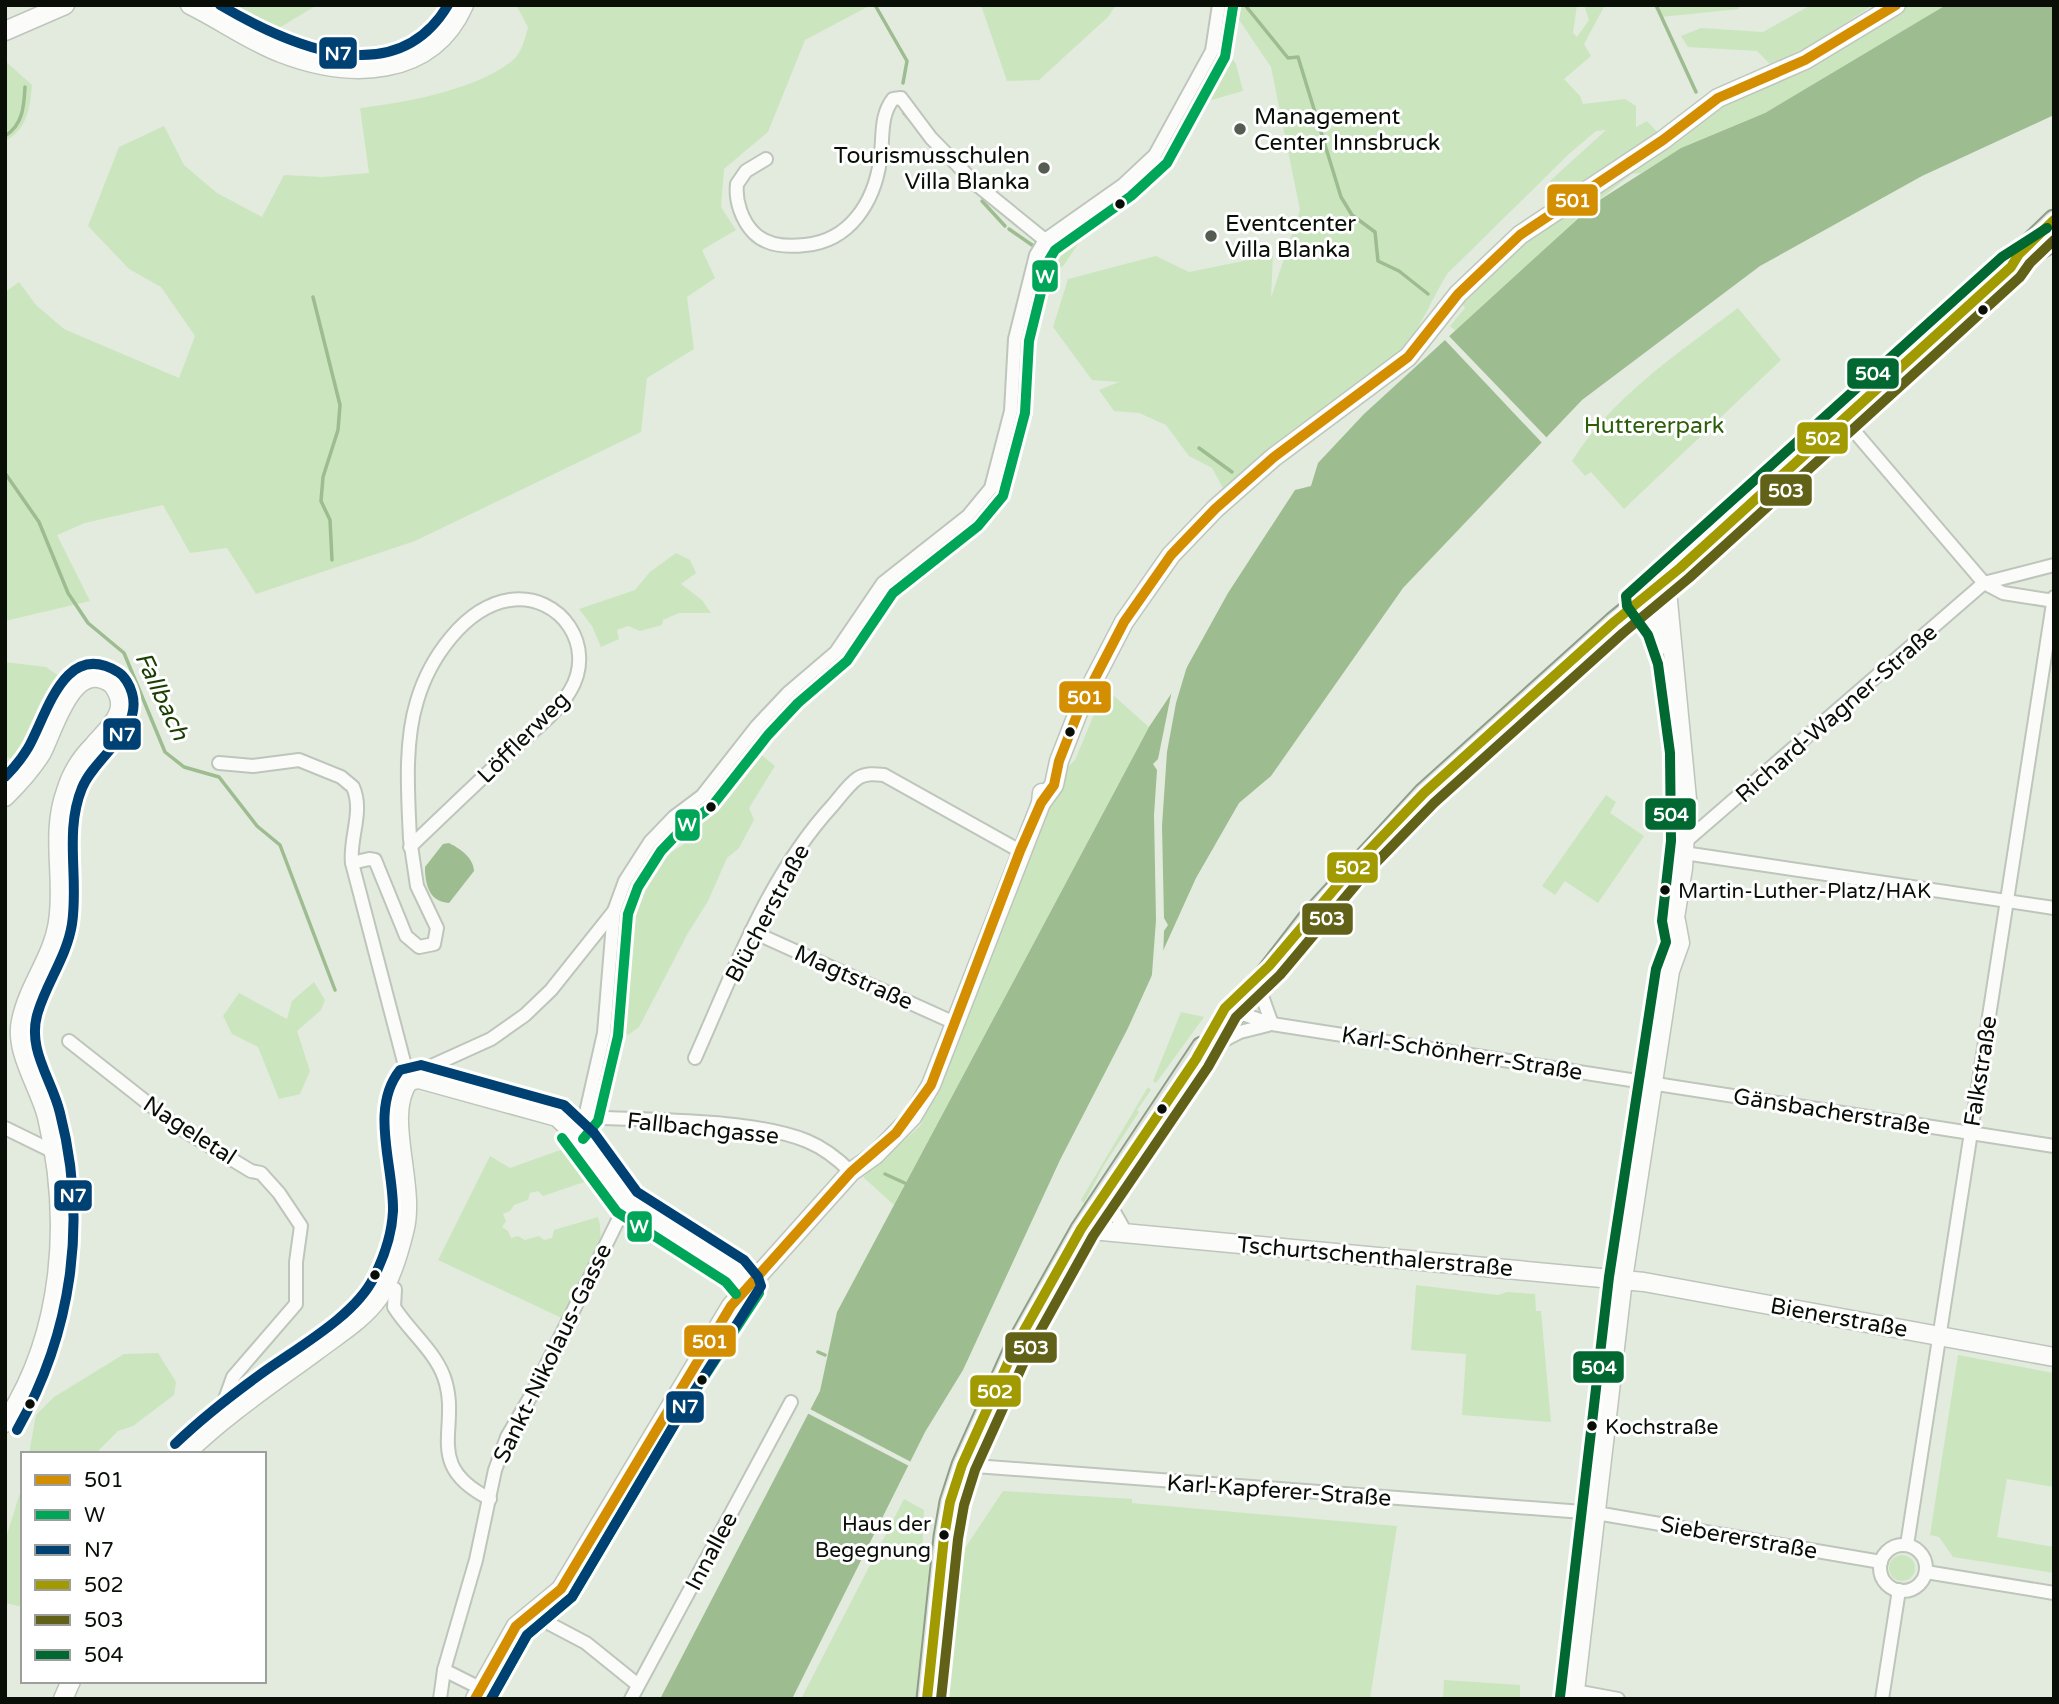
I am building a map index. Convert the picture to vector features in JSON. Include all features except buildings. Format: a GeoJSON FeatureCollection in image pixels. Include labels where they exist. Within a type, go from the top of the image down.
{"type":"FeatureCollection","features":[{"type":"Feature","properties":{"kind":"main road"},"geometry":{"type":"LineString","coordinates":[[2011,267],[2019,254],[2054,220]]}},
{"type":"Feature","properties":{"kind":"main road"},"geometry":{"type":"LineString","coordinates":[[927,1699],[940,1561],[950,1502],[962,1465],[1016,1345],[1081,1229],[1231,1011],[1354,866],[1424,793],[1639,600],[1666,580],[2011,267],[2049,246]]}},
{"type":"Feature","properties":{"kind":"main road"},"geometry":{"type":"LineString","coordinates":[[1231,1011],[1258,985],[1269,967]]}},
{"type":"Feature","properties":{"kind":"street"},"geometry":{"type":"LineString","coordinates":[[5,31],[65,5]]}},
{"type":"Feature","properties":{"kind":"street"},"geometry":{"type":"LineString","coordinates":[[190,5],[262,45],[293,57],[331,65],[380,68],[410,61],[434,48],[447,36],[464,5]]}},
{"type":"Feature","properties":{"kind":"street"},"geometry":{"type":"LineString","coordinates":[[747,1285],[735,1272],[627,1202],[579,1123],[604,1033],[614,911],[625,881],[650,842],[674,817],[702,796],[788,693],[836,652],[883,583],[968,516],[991,488],[1011,411],[1015,339],[1035,255],[1045,240],[1123,185],[1154,155],[1212,51],[1219,5]]}},
{"type":"Feature","properties":{"kind":"street"},"geometry":{"type":"LineString","coordinates":[[444,1670],[481,1695],[516,1626],[561,1589],[677,1393],[747,1285],[851,1172],[875,1154],[912,1117],[931,1086],[957,1024],[1020,851],[1041,803],[1045,782],[1059,761],[1081,705],[1124,622],[1171,555],[1215,509],[1274,457],[1408,357],[1458,294],[1520,234],[1663,140],[1718,98],[1805,60],[1896,5]]}},
{"type":"Feature","properties":{"kind":"street"},"geometry":{"type":"LineString","coordinates":[[766,159],[746,171],[737,184],[740,209],[752,231],[783,246],[806,245],[833,238],[852,225],[871,196],[881,159],[886,111],[893,99],[901,97],[931,138],[976,184],[1045,240]]}},
{"type":"Feature","properties":{"kind":"street"},"geometry":{"type":"LineString","coordinates":[[1843,418],[1984,583],[2003,593],[2054,600]]}},
{"type":"Feature","properties":{"kind":"street"},"geometry":{"type":"LineString","coordinates":[[1984,583],[2054,565]]}},
{"type":"Feature","properties":{"kind":"street"},"geometry":{"type":"LineString","coordinates":[[1618,1699],[1575,1695],[1623,1279],[1670,971],[1669,940],[1676,921],[1685,847],[1684,752],[1672,662],[1666,580]]}},
{"type":"Feature","properties":{"kind":"street","name":"Richard-Wagner-Straße"},"geometry":{"type":"LineString","coordinates":[[1685,847],[1984,583]]}},
{"type":"Feature","properties":{"kind":"street","name":"Löfflerweg"},"geometry":{"type":"LineString","coordinates":[[352,863],[375,860],[406,936],[414,945],[429,946],[437,939],[437,928],[417,886],[410,847],[412,722],[419,693],[431,667],[467,621],[484,610],[510,600],[533,601],[547,606],[569,625],[580,647],[579,671],[571,691],[549,716],[410,847]]}},
{"type":"Feature","properties":{"kind":"street"},"geometry":{"type":"LineString","coordinates":[[1639,600],[1661,628],[1672,662]]}},
{"type":"Feature","properties":{"kind":"street","name":"Falkstraße"},"geometry":{"type":"LineString","coordinates":[[1907,1545],[2054,600]]}},
{"type":"Feature","properties":{"kind":"street"},"geometry":{"type":"LineString","coordinates":[[5,797],[40,755],[71,691],[92,679],[112,684],[120,698],[118,718],[83,758],[63,799],[58,832],[58,923],[20,1024],[22,1043],[48,1119],[61,1221],[56,1290],[44,1338],[5,1423]]}},
{"type":"Feature","properties":{"kind":"street"},"geometry":{"type":"LineString","coordinates":[[219,763],[258,766],[299,760],[351,784],[356,794],[357,817],[351,850],[352,863],[414,1080]]}},
{"type":"Feature","properties":{"kind":"street","name":"Blücherstraße"},"geometry":{"type":"LineString","coordinates":[[695,1058],[751,931],[786,866],[821,817],[857,779],[872,774],[884,775],[1020,851]]}},
{"type":"Feature","properties":{"kind":"street"},"geometry":{"type":"LineString","coordinates":[[1685,847],[2054,908]]}},
{"type":"Feature","properties":{"kind":"street"},"geometry":{"type":"LineString","coordinates":[[187,1452],[216,1424],[359,1319],[382,1292],[404,1233],[408,1212],[405,1158],[397,1113],[414,1080],[427,1068],[491,1039],[525,1015],[551,990],[614,911]]}},
{"type":"Feature","properties":{"kind":"street","name":"Magtstraße"},"geometry":{"type":"LineString","coordinates":[[751,931],[957,1024]]}},
{"type":"Feature","properties":{"kind":"street"},"geometry":{"type":"LineString","coordinates":[[1258,985],[1272,1024]]}},
{"type":"Feature","properties":{"kind":"street","name":"Karl-Schönherr-Straße"},"geometry":{"type":"LineString","coordinates":[[1231,1011],[1272,1024],[1652,1082]]}},
{"type":"Feature","properties":{"kind":"street","name":"Karl-Schönherr-Straße"},"geometry":{"type":"LineString","coordinates":[[1202,1054],[1240,1032],[1272,1024]]}},
{"type":"Feature","properties":{"kind":"street","name":"Nageletal"},"geometry":{"type":"LineString","coordinates":[[69,1041],[177,1127],[251,1171],[261,1173],[290,1206],[301,1226],[296,1262],[296,1304],[233,1377],[216,1424]]}},
{"type":"Feature","properties":{"kind":"street","name":"Fallbachgasse"},"geometry":{"type":"LineString","coordinates":[[414,1080],[536,1109],[579,1123],[712,1124],[777,1133],[807,1141],[834,1156],[851,1172]]}},
{"type":"Feature","properties":{"kind":"street","name":"Gänsbacherstraße"},"geometry":{"type":"LineString","coordinates":[[1652,1082],[2054,1146]]}},
{"type":"Feature","properties":{"kind":"street"},"geometry":{"type":"LineString","coordinates":[[5,1128],[52,1151]]}},
{"type":"Feature","properties":{"kind":"street"},"geometry":{"type":"LineString","coordinates":[[1104,1194],[1126,1233]]}},
{"type":"Feature","properties":{"kind":"street","name":"Sankt-Nikolaus-Gasse"},"geometry":{"type":"LineString","coordinates":[[440,1699],[444,1670],[490,1499],[495,1471],[507,1437],[532,1394],[627,1202]]}},
{"type":"Feature","properties":{"kind":"street","name":"Tschurtschenthalerstraße"},"geometry":{"type":"LineString","coordinates":[[1081,1229],[1623,1279]]}},
{"type":"Feature","properties":{"kind":"street","name":"Bienerstraße"},"geometry":{"type":"LineString","coordinates":[[1623,1279],[2054,1357]]}},
{"type":"Feature","properties":{"kind":"street"},"geometry":{"type":"LineString","coordinates":[[396,1289],[394,1307],[427,1349],[444,1379],[448,1451],[456,1474],[472,1490],[490,1499]]}},
{"type":"Feature","properties":{"kind":"street","name":"Innallee"},"geometry":{"type":"LineString","coordinates":[[631,1699],[791,1402]]}},
{"type":"Feature","properties":{"kind":"street","name":"Karl-Kapferer-Straße"},"geometry":{"type":"LineString","coordinates":[[962,1465],[1596,1513]]}},
{"type":"Feature","properties":{"kind":"street","name":"Siebererstraße"},"geometry":{"type":"LineString","coordinates":[[1596,1513],[1881,1562]]}},
{"type":"Feature","properties":{"kind":"street"},"geometry":{"type":"LineString","coordinates":[[1907,1545],[1924,1558],[1926,1572],[1913,1588],[1899,1590],[1882,1577],[1881,1562],[1894,1546],[1907,1545]]}},
{"type":"Feature","properties":{"kind":"street"},"geometry":{"type":"LineString","coordinates":[[1926,1572],[2054,1593]]}},
{"type":"Feature","properties":{"kind":"street"},"geometry":{"type":"LineString","coordinates":[[1882,1699],[1899,1590]]}},
{"type":"Feature","properties":{"kind":"street"},"geometry":{"type":"LineString","coordinates":[[531,1614],[586,1643],[638,1685]]}},
{"type":"Feature","properties":{"kind":"street"},"geometry":{"type":"LineString","coordinates":[[63,1699],[70,1683]]}},
{"type":"Feature","properties":{"kind":"green space"},"geometry":{"type":"Polygon","coordinates":[[[210,5],[317,5],[266,36],[210,5]]]}},
{"type":"Feature","properties":{"kind":"green space"},"geometry":{"type":"Polygon","coordinates":[[[516,5],[871,5],[805,40],[768,132],[724,169],[721,207],[736,230],[702,250],[715,278],[687,297],[694,349],[647,378],[641,432],[415,541],[256,594],[227,548],[190,553],[163,505],[85,523],[57,535],[90,601],[5,621],[5,292],[19,282],[36,305],[64,329],[179,378],[195,336],[161,287],[129,269],[88,226],[119,147],[164,126],[184,165],[217,193],[262,217],[284,175],[322,177],[369,173],[360,108],[418,99],[460,87],[497,71],[512,61],[521,50],[528,27],[516,5]]]}},
{"type":"Feature","properties":{"kind":"green space"},"geometry":{"type":"Polygon","coordinates":[[[981,5],[1116,5],[1108,17],[1039,80],[1007,81],[981,5]]]}},
{"type":"Feature","properties":{"kind":"green space"},"geometry":{"type":"Polygon","coordinates":[[[1229,5],[1577,5],[1573,33],[1577,37],[1589,20],[1584,5],[1605,5],[1584,44],[1591,56],[1564,79],[1580,96],[1583,104],[1625,99],[1636,106],[1636,127],[1647,121],[1658,133],[1551,202],[1545,195],[1551,180],[1606,130],[1596,131],[1448,273],[1400,352],[1223,488],[1212,468],[1189,456],[1166,425],[1139,413],[1114,411],[1099,390],[1119,382],[1092,380],[1053,327],[1068,279],[1156,256],[1189,272],[1273,255],[1271,298],[1300,210],[1271,67],[1229,5]]]}},
{"type":"Feature","properties":{"kind":"green space"},"geometry":{"type":"Polygon","coordinates":[[[1653,5],[1740,5],[1739,9],[1661,17],[1653,5]]]}},
{"type":"Feature","properties":{"kind":"green space"},"geometry":{"type":"Polygon","coordinates":[[[1811,5],[1873,5],[1810,46],[1771,65],[1757,51],[1688,47],[1681,36],[1701,28],[1763,32],[1811,5]]]}},
{"type":"Feature","properties":{"kind":"green space"},"geometry":{"type":"Polygon","coordinates":[[[1910,5],[1946,5],[1765,113],[1681,148],[1641,173],[1632,174],[1595,203],[1591,195],[1669,148],[1717,108],[1806,70],[1910,5]]]}},
{"type":"Feature","properties":{"kind":"green space"},"geometry":{"type":"Polygon","coordinates":[[[1221,42],[1236,64],[1243,91],[1201,103],[1178,142],[1176,155],[1164,172],[1158,168],[1147,176],[1147,182],[1085,234],[1063,266],[1050,274],[1038,275],[1047,256],[1060,239],[1129,187],[1160,157],[1190,108],[1216,58],[1221,42]]]}},
{"type":"Feature","properties":{"kind":"green space"},"geometry":{"type":"Polygon","coordinates":[[[5,61],[32,85],[29,109],[23,124],[5,141],[5,61]]]}},
{"type":"Feature","properties":{"kind":"green space"},"geometry":{"type":"Polygon","coordinates":[[[1583,201],[1585,211],[1457,332],[1450,326],[1465,308],[1461,303],[1489,275],[1583,201]]]}},
{"type":"Feature","properties":{"kind":"green space","name":"Huttererpark"},"geometry":{"type":"Polygon","coordinates":[[[1738,308],[1781,360],[1624,509],[1591,472],[1585,476],[1572,461],[1588,438],[1626,396],[1669,359],[1738,308]]]}},
{"type":"Feature","properties":{"kind":"green space"},"geometry":{"type":"Polygon","coordinates":[[[676,553],[690,560],[696,573],[681,584],[702,600],[711,613],[679,613],[663,620],[662,625],[640,631],[628,626],[617,630],[619,639],[601,647],[592,626],[579,609],[635,590],[650,572],[676,553]]]}},
{"type":"Feature","properties":{"kind":"green space"},"geometry":{"type":"Polygon","coordinates":[[[5,662],[46,667],[66,681],[19,762],[5,756],[5,662]]]}},
{"type":"Feature","properties":{"kind":"green space"},"geometry":{"type":"Polygon","coordinates":[[[1105,688],[1149,727],[894,1205],[863,1177],[920,1126],[1064,771],[1075,760],[1105,688]]]}},
{"type":"Feature","properties":{"kind":"green space"},"geometry":{"type":"Polygon","coordinates":[[[752,747],[775,766],[749,808],[754,820],[739,848],[727,858],[708,901],[688,933],[639,1027],[628,1035],[612,1027],[621,950],[649,865],[683,845],[701,811],[752,747]]]}},
{"type":"Feature","properties":{"kind":"green space"},"geometry":{"type":"Polygon","coordinates":[[[1606,795],[1616,802],[1610,813],[1644,836],[1598,903],[1565,881],[1555,895],[1542,886],[1606,795]]]}},
{"type":"Feature","properties":{"kind":"green space"},"geometry":{"type":"Polygon","coordinates":[[[314,982],[325,1000],[321,1010],[297,1031],[310,1071],[300,1094],[279,1099],[258,1047],[232,1034],[223,1016],[239,993],[287,1019],[292,1001],[314,982]]]}},
{"type":"Feature","properties":{"kind":"green space"},"geometry":{"type":"Polygon","coordinates":[[[1181,1012],[1204,1017],[1156,1083],[1153,1081],[1181,1012]]]}},
{"type":"Feature","properties":{"kind":"green space"},"geometry":{"type":"Polygon","coordinates":[[[1148,1087],[1151,1090],[1137,1110],[1139,1112],[1104,1165],[1084,1203],[1081,1200],[1148,1087]]]}},
{"type":"Feature","properties":{"kind":"green space"},"geometry":{"type":"Polygon","coordinates":[[[563,1149],[586,1169],[590,1180],[543,1196],[538,1191],[530,1193],[528,1200],[514,1205],[510,1211],[503,1214],[506,1221],[502,1227],[508,1231],[511,1238],[518,1236],[525,1240],[539,1236],[544,1240],[552,1238],[554,1230],[598,1217],[600,1244],[597,1257],[566,1320],[438,1260],[490,1156],[510,1168],[563,1149]]]}},
{"type":"Feature","properties":{"kind":"green space"},"geometry":{"type":"Polygon","coordinates":[[[1416,1285],[1498,1295],[1507,1292],[1535,1294],[1536,1311],[1541,1311],[1551,1422],[1462,1415],[1466,1354],[1411,1350],[1416,1285]]]}},
{"type":"Feature","properties":{"kind":"green space"},"geometry":{"type":"Polygon","coordinates":[[[158,1353],[176,1382],[174,1395],[133,1426],[118,1431],[97,1452],[29,1452],[36,1415],[54,1397],[124,1354],[158,1353]]]}},
{"type":"Feature","properties":{"kind":"green space"},"geometry":{"type":"Polygon","coordinates":[[[1958,1355],[2054,1373],[2054,1487],[2007,1479],[1997,1537],[2054,1547],[2054,1573],[1953,1557],[1939,1537],[1930,1535],[1958,1355]]]}},
{"type":"Feature","properties":{"kind":"green space"},"geometry":{"type":"Polygon","coordinates":[[[21,1489],[21,1607],[5,1603],[5,1541],[21,1489]]]}},
{"type":"Feature","properties":{"kind":"green space"},"geometry":{"type":"Polygon","coordinates":[[[1003,1491],[1132,1499],[1132,1503],[1397,1526],[1370,1699],[946,1699],[963,1551],[1003,1491]]]}},
{"type":"Feature","properties":{"kind":"green space"},"geometry":{"type":"Polygon","coordinates":[[[904,1499],[924,1510],[922,1558],[929,1565],[917,1699],[801,1699],[904,1499]]]}},
{"type":"Feature","properties":{"kind":"green space"},"geometry":{"type":"Polygon","coordinates":[[[1902,1555],[1911,1559],[1915,1568],[1911,1577],[1902,1581],[1893,1577],[1889,1568],[1893,1559],[1902,1555]]]}},
{"type":"Feature","properties":{"kind":"green space"},"geometry":{"type":"Polygon","coordinates":[[[1444,1680],[1520,1685],[1520,1699],[1443,1699],[1444,1680]]]}},
{"type":"Feature","properties":{"kind":"shaded area"},"geometry":{"type":"Polygon","coordinates":[[[1946,5],[2054,5],[2054,115],[1922,176],[1760,266],[1582,400],[1403,588],[1271,776],[1239,803],[1196,878],[1128,1028],[1060,1160],[963,1370],[925,1432],[792,1699],[660,1699],[820,1391],[837,1312],[1149,727],[1177,685],[1228,593],[1295,490],[1311,486],[1318,463],[1364,414],[1595,203],[1681,148],[1765,113],[1946,5]]]}},
{"type":"Feature","properties":{"kind":"shaded area"},"geometry":{"type":"Polygon","coordinates":[[[449,843],[469,858],[474,871],[449,903],[433,896],[426,880],[425,867],[443,844],[449,843]]]}},
{"type":"Feature","properties":{"kind":"pier"},"geometry":{"type":"Polygon","coordinates":[[[1448,335],[1549,440],[1544,445],[1444,339],[1448,335]]]}},
{"type":"Feature","properties":{"kind":"pier"},"geometry":{"type":"Polygon","coordinates":[[[1191,653],[1176,703],[1167,752],[1162,826],[1164,918],[1168,925],[1164,931],[1163,960],[1151,987],[1156,920],[1154,815],[1157,770],[1153,764],[1158,759],[1173,685],[1191,653]]]}},
{"type":"Feature","properties":{"kind":"pier"},"geometry":{"type":"Polygon","coordinates":[[[808,1408],[913,1463],[911,1467],[805,1412],[808,1408]]]}},
{"type":"Feature","properties":{"kind":"waterway"},"geometry":{"type":"LineString","coordinates":[[875,5],[907,61],[903,83]]}},
{"type":"Feature","properties":{"kind":"waterway"},"geometry":{"type":"LineString","coordinates":[[1245,5],[1288,58],[1298,57],[1341,197],[1352,215],[1375,232],[1378,261],[1399,271],[1428,294]]}},
{"type":"Feature","properties":{"kind":"waterway"},"geometry":{"type":"LineString","coordinates":[[1656,5],[1696,92]]}},
{"type":"Feature","properties":{"kind":"waterway"},"geometry":{"type":"LineString","coordinates":[[5,136],[19,121],[25,87]]}},
{"type":"Feature","properties":{"kind":"waterway"},"geometry":{"type":"LineString","coordinates":[[904,113],[912,122]]}},
{"type":"Feature","properties":{"kind":"waterway"},"geometry":{"type":"LineString","coordinates":[[954,170],[967,185]]}},
{"type":"Feature","properties":{"kind":"waterway"},"geometry":{"type":"LineString","coordinates":[[982,201],[1005,226]]}},
{"type":"Feature","properties":{"kind":"waterway"},"geometry":{"type":"LineString","coordinates":[[1009,229],[1032,245]]}},
{"type":"Feature","properties":{"kind":"waterway"},"geometry":{"type":"LineString","coordinates":[[313,297],[340,405],[338,430],[323,477],[321,501],[330,520],[332,560]]}},
{"type":"Feature","properties":{"kind":"waterway"},"geometry":{"type":"LineString","coordinates":[[1199,448],[1232,472]]}},
{"type":"Feature","properties":{"kind":"waterway","name":"Fallbach"},"geometry":{"type":"LineString","coordinates":[[5,473],[39,522],[68,593],[88,623],[124,653],[165,752],[184,767],[219,777],[257,826],[280,845],[335,990]]}},
{"type":"Feature","properties":{"kind":"waterway","name":"Fallbach"},"geometry":{"type":"LineString","coordinates":[[885,1174],[909,1185]]}},
{"type":"Feature","properties":{"kind":"waterway"},"geometry":{"type":"LineString","coordinates":[[818,1352],[825,1355]]}},
{"type":"Feature","properties":{"kind":"transit line","name":"N7"},"geometry":{"type":"LineString","coordinates":[[220,5],[277,34],[308,46],[340,53],[370,55],[400,48],[426,32],[448,5]]}},
{"type":"Feature","properties":{"kind":"transit line","name":"501"},"geometry":{"type":"LineString","coordinates":[[475,1699],[516,1626],[561,1589],[731,1306],[851,1172],[896,1133],[931,1085],[1020,851],[1041,803],[1054,785],[1059,761],[1081,705],[1124,622],[1171,555],[1215,509],[1274,457],[1408,357],[1458,294],[1520,235],[1663,140],[1718,98],[1805,60],[1896,5]]}},
{"type":"Feature","properties":{"kind":"transit line","name":"W"},"geometry":{"type":"LineString","coordinates":[[583,1139],[598,1121],[618,1036],[628,914],[638,887],[661,851],[683,828],[712,806],[768,735],[798,703],[847,661],[893,593],[978,526],[1003,496],[1025,413],[1029,341],[1049,260],[1055,250],[1131,196],[1167,163],[1225,57],[1233,7]]}},
{"type":"Feature","properties":{"kind":"transit line","name":"502"},"geometry":{"type":"LineString","coordinates":[[927,1699],[944,1537],[950,1502],[962,1465],[1016,1345],[1081,1229],[1196,1059],[1225,1008],[1269,966],[1354,866],[1424,793],[1614,622],[1680,568],[2011,267],[2019,254],[2054,220]]}},
{"type":"Feature","properties":{"kind":"transit line","name":"504"},"geometry":{"type":"LineString","coordinates":[[1560,1697],[1609,1277],[1656,969],[1666,942],[1662,921],[1671,841],[1670,753],[1658,664],[1648,635],[1627,606],[1626,596],[2002,257],[2047,228]]}},
{"type":"Feature","properties":{"kind":"transit line","name":"503"},"geometry":{"type":"LineString","coordinates":[[941,1699],[958,1539],[964,1505],[975,1470],[1029,1351],[1093,1236],[1208,1067],[1236,1017],[1280,975],[1364,875],[1434,803],[1623,633],[1689,578],[2020,277],[2030,263],[2054,240]]}},
{"type":"Feature","properties":{"kind":"transit line","name":"N7"},"geometry":{"type":"LineString","coordinates":[[5,777],[26,752],[60,685],[71,673],[84,665],[99,664],[123,676],[132,693],[134,707],[131,719],[82,788],[74,821],[72,924],[66,947],[42,1001],[35,1026],[41,1064],[60,1113],[68,1154],[73,1195],[73,1236],[70,1276],[51,1355],[17,1430]]}},
{"type":"Feature","properties":{"kind":"transit line","name":"N7"},"geometry":{"type":"LineString","coordinates":[[175,1444],[236,1392],[322,1332],[365,1292],[387,1245],[392,1219],[384,1120],[391,1085],[400,1070],[421,1065],[564,1105],[594,1133],[637,1192],[744,1260],[758,1277],[761,1286],[687,1403],[572,1597],[527,1635],[491,1699]]}},
{"type":"Feature","properties":{"kind":"transit line","name":"W"},"geometry":{"type":"LineString","coordinates":[[562,1138],[617,1212],[726,1282],[736,1294]]}},
{"type":"Feature","properties":{"kind":"transit line","name":"W"},"geometry":{"type":"LineString","coordinates":[[491,1699],[527,1635],[572,1597],[687,1403],[759,1293]]}},
{"type":"Feature","properties":{"kind":"place","name":"Management Center Innsbruck"},"geometry":{"type":"Point","coordinates":[1240,129]}},
{"type":"Feature","properties":{"kind":"place","name":"Tourismusschulen Villa Blanka"},"geometry":{"type":"Point","coordinates":[1044,168]}},
{"type":"Feature","properties":{"kind":"place","name":"Eventcenter Villa Blanka"},"geometry":{"type":"Point","coordinates":[1211,236]}},
{"type":"Feature","properties":{"kind":"place","name":"Martin-Luther-Platz/HAK"},"geometry":{"type":"Point","coordinates":[1665,890]}},
{"type":"Feature","properties":{"kind":"place","name":"Kochstraße"},"geometry":{"type":"Point","coordinates":[1592,1426]}},
{"type":"Feature","properties":{"kind":"place","name":"Haus der Begegnung"},"geometry":{"type":"Point","coordinates":[944,1535]}}]}
